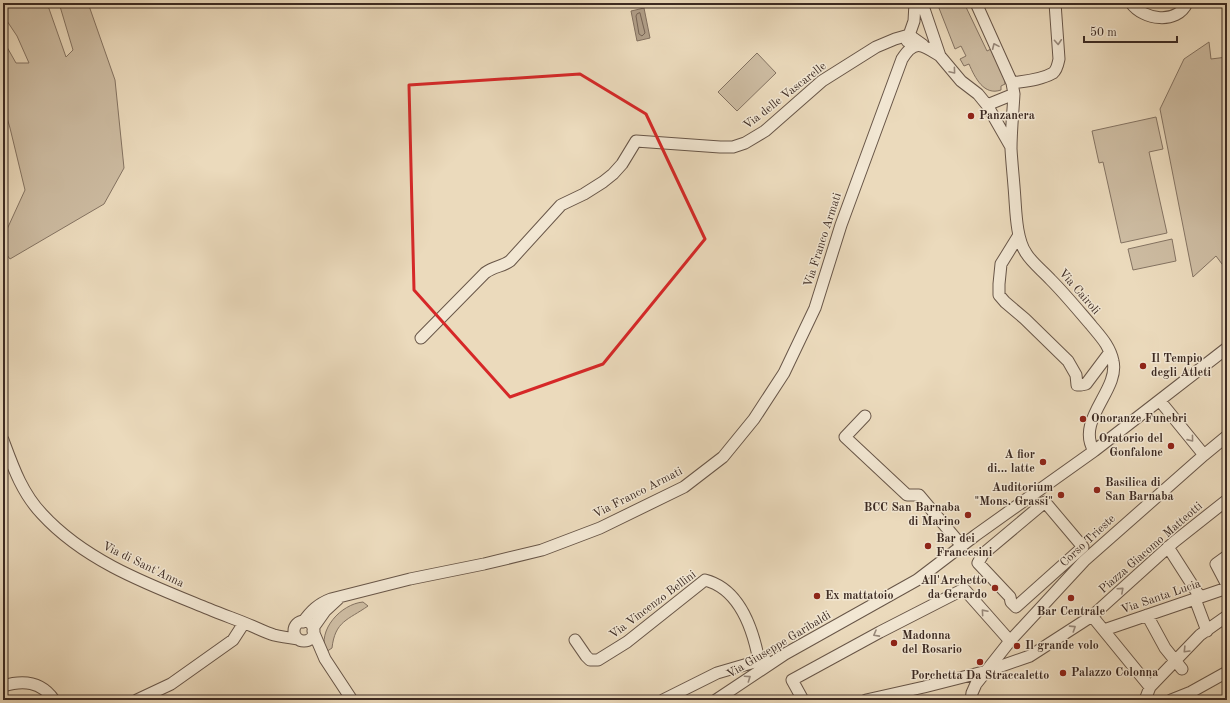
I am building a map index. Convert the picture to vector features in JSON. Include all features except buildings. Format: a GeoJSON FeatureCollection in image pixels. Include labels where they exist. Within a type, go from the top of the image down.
{"type":"FeatureCollection","features":[{"type":"Feature","properties":{"kind":"street","name":"Via Franco Armati"},"geometry":{"type":"LineString","coordinates":[[299,624],[321,603],[331,599],[353,592],[542,550],[600,528],[684,487],[723,457],[754,419],[784,373],[815,308],[840,225],[902,59],[904,48],[914,21],[915,3]]}},
{"type":"Feature","properties":{"kind":"street"},"geometry":{"type":"LineString","coordinates":[[922,3],[940,56]]}},
{"type":"Feature","properties":{"kind":"street"},"geometry":{"type":"LineString","coordinates":[[976,3],[1013,89]]}},
{"type":"Feature","properties":{"kind":"street"},"geometry":{"type":"LineString","coordinates":[[987,105],[1013,89],[1054,72],[1058,65],[1059,59],[1055,3]]}},
{"type":"Feature","properties":{"kind":"street"},"geometry":{"type":"LineString","coordinates":[[1131,3],[1134,8],[1146,15],[1163,18],[1176,15],[1185,8],[1187,3]]}},
{"type":"Feature","properties":{"kind":"street"},"geometry":{"type":"LineString","coordinates":[[909,35],[940,56]]}},
{"type":"Feature","properties":{"kind":"street","name":"Via delle Vascarelle"},"geometry":{"type":"LineString","coordinates":[[421,338],[485,273],[494,267],[510,261],[561,205],[584,194],[608,179],[622,164],[636,141],[720,147],[733,147],[745,143],[766,131],[822,81],[876,47],[909,35]]}},
{"type":"Feature","properties":{"kind":"street","name":"Via Franco Armati"},"geometry":{"type":"LineString","coordinates":[[902,59],[912,48],[918,45],[923,45]]}},
{"type":"Feature","properties":{"kind":"street","name":"Via Cairoli"},"geometry":{"type":"LineString","coordinates":[[940,56],[961,81],[978,94],[987,105],[1011,147]]}},
{"type":"Feature","properties":{"kind":"street","name":"Via Cairoli"},"geometry":{"type":"LineString","coordinates":[[1013,89],[1011,147],[1016,219],[1019,236],[1025,252],[1064,294],[1105,342],[1113,362],[1113,370],[1109,385],[1096,412],[1090,429],[1089,438],[1094,452]]}},
{"type":"Feature","properties":{"kind":"street"},"geometry":{"type":"LineString","coordinates":[[1019,236],[1001,264],[998,291],[1001,298],[1022,316],[1068,361],[1076,376],[1078,385],[1086,384],[1110,352]]}},
{"type":"Feature","properties":{"kind":"street","name":"Via Giuseppe Garibaldi"},"geometry":{"type":"LineString","coordinates":[[716,700],[785,654],[917,580],[1094,452],[1227,348]]}},
{"type":"Feature","properties":{"kind":"street"},"geometry":{"type":"LineString","coordinates":[[1160,401],[1204,455]]}},
{"type":"Feature","properties":{"kind":"street"},"geometry":{"type":"LineString","coordinates":[[865,416],[845,437],[907,495],[918,495],[962,546]]}},
{"type":"Feature","properties":{"kind":"street","name":"Corso Trieste"},"geometry":{"type":"LineString","coordinates":[[972,696],[976,684],[1010,641],[1091,554],[1227,436]]}},
{"type":"Feature","properties":{"kind":"street","name":"Via di Sant'Anna"},"geometry":{"type":"LineString","coordinates":[[3,440],[14,471],[25,492],[41,514],[70,539],[100,560],[165,592],[278,636],[300,640],[325,659]]}},
{"type":"Feature","properties":{"kind":"street","name":"Piazza Giacomo Matteotti"},"geometry":{"type":"LineString","coordinates":[[866,700],[987,671],[1030,656],[1092,616],[1168,547],[1227,500]]}},
{"type":"Feature","properties":{"kind":"street"},"geometry":{"type":"LineString","coordinates":[[1045,502],[1083,547],[1016,607],[1011,602],[1010,597],[978,563],[983,554],[1045,502]]}},
{"type":"Feature","properties":{"kind":"street"},"geometry":{"type":"LineString","coordinates":[[1168,547],[1197,598],[1207,631]]}},
{"type":"Feature","properties":{"kind":"street"},"geometry":{"type":"LineString","coordinates":[[1227,556],[1216,564],[1227,585]]}},
{"type":"Feature","properties":{"kind":"street","name":"Via Vincenzo Bellini"},"geometry":{"type":"LineString","coordinates":[[575,640],[590,660],[598,660],[627,642],[705,580],[722,586],[731,594],[748,621],[756,641],[759,661]]}},
{"type":"Feature","properties":{"kind":"street"},"geometry":{"type":"LineString","coordinates":[[803,700],[792,680],[964,588],[1010,641]]}},
{"type":"Feature","properties":{"kind":"street","name":"Via Santa Lucia"},"geometry":{"type":"LineString","coordinates":[[1104,630],[1227,588]]}},
{"type":"Feature","properties":{"kind":"street","name":"Via Franco Armati"},"geometry":{"type":"LineString","coordinates":[[313,630],[325,611],[342,596]]}},
{"type":"Feature","properties":{"kind":"street"},"geometry":{"type":"LineString","coordinates":[[1147,615],[1165,648],[1179,665]]}},
{"type":"Feature","properties":{"kind":"street"},"geometry":{"type":"LineString","coordinates":[[1092,616],[1150,688]]}},
{"type":"Feature","properties":{"kind":"street"},"geometry":{"type":"LineString","coordinates":[[1145,700],[1150,688],[1179,665],[1200,635],[1227,616]]}},
{"type":"Feature","properties":{"kind":"street"},"geometry":{"type":"LineString","coordinates":[[137,700],[171,684],[233,640],[244,623]]}},
{"type":"Feature","properties":{"kind":"street"},"geometry":{"type":"LineString","coordinates":[[278,636],[299,624],[310,624],[313,630],[310,639],[300,640],[294,634],[299,624]]}},
{"type":"Feature","properties":{"kind":"street","name":"Via di Sant'Anna"},"geometry":{"type":"LineString","coordinates":[[313,630],[325,659],[352,700]]}},
{"type":"Feature","properties":{"kind":"street"},"geometry":{"type":"LineString","coordinates":[[663,700],[727,669],[785,654]]}},
{"type":"Feature","properties":{"kind":"street"},"geometry":{"type":"LineString","coordinates":[[1172,700],[1191,692],[1227,672]]}},
{"type":"Feature","properties":{"kind":"street"},"geometry":{"type":"LineString","coordinates":[[963,677],[970,684],[972,696]]}},
{"type":"Feature","properties":{"kind":"street"},"geometry":{"type":"LineString","coordinates":[[3,686],[13,683],[26,682],[41,687],[54,700]]}},
{"type":"Feature","properties":{"kind":"highlighted area"},"geometry":{"type":"Polygon","coordinates":[[[580,74],[646,114],[705,239],[603,364],[510,397],[414,290],[409,85],[580,74]]]}},
{"type":"Feature","properties":{"kind":"shaded area"},"geometry":{"type":"Polygon","coordinates":[[[3,3],[47,3],[66,57],[73,50],[59,3],[88,3],[115,80],[124,168],[104,204],[10,259],[3,250],[3,238],[25,190],[3,104],[3,40],[16,63],[29,63],[17,36],[3,15],[3,3]]]}},
{"type":"Feature","properties":{"kind":"shaded area"},"geometry":{"type":"Polygon","coordinates":[[[937,3],[964,3],[987,51],[993,48],[1004,72],[1005,84],[1001,86],[1001,90],[995,91],[985,88],[977,80],[969,64],[964,66],[960,59],[966,56],[961,46],[955,49],[937,3]]]}},
{"type":"Feature","properties":{"kind":"shaded area"},"geometry":{"type":"Polygon","coordinates":[[[1209,42],[1211,59],[1227,57],[1227,266],[1225,268],[1216,256],[1193,277],[1160,109],[1184,59],[1209,42]]]}},
{"type":"Feature","properties":{"kind":"shaded area"},"geometry":{"type":"Polygon","coordinates":[[[757,53],[776,73],[737,111],[718,92],[757,53]]]}},
{"type":"Feature","properties":{"kind":"shaded area"},"geometry":{"type":"Polygon","coordinates":[[[1156,117],[1163,149],[1149,152],[1167,233],[1121,243],[1103,162],[1099,163],[1092,131],[1156,117]]]}},
{"type":"Feature","properties":{"kind":"shaded area"},"geometry":{"type":"Polygon","coordinates":[[[1172,239],[1176,261],[1133,270],[1128,249],[1172,239]]]}},
{"type":"Feature","properties":{"kind":"shaded area"},"geometry":{"type":"Polygon","coordinates":[[[363,602],[368,606],[349,618],[339,627],[336,632],[332,648],[326,652],[324,644],[325,635],[333,620],[339,613],[347,608],[363,602]]]}},
{"type":"Feature","properties":{"kind":"water"},"geometry":{"type":"Polygon","coordinates":[[[644,8],[650,38],[637,41],[631,11],[644,8]]]}},
{"type":"Feature","properties":{"kind":"place","name":"Panzanera"},"geometry":{"type":"Point","coordinates":[971,116]}},
{"type":"Feature","properties":{"kind":"place","name":"Il Tempio degli Atleti"},"geometry":{"type":"Point","coordinates":[1143,366]}},
{"type":"Feature","properties":{"kind":"place","name":"Onoranze Funebri"},"geometry":{"type":"Point","coordinates":[1083,419]}},
{"type":"Feature","properties":{"kind":"place","name":"Oratorio del Gonfalone"},"geometry":{"type":"Point","coordinates":[1171,446]}},
{"type":"Feature","properties":{"kind":"place","name":"A fior di... latte"},"geometry":{"type":"Point","coordinates":[1043,462]}},
{"type":"Feature","properties":{"kind":"place","name":"Basilica di San Barnaba"},"geometry":{"type":"Point","coordinates":[1097,490]}},
{"type":"Feature","properties":{"kind":"place","name":"Auditorium \"Mons. Grassi\""},"geometry":{"type":"Point","coordinates":[1061,495]}},
{"type":"Feature","properties":{"kind":"place","name":"BCC San Barnaba di Marino"},"geometry":{"type":"Point","coordinates":[968,515]}},
{"type":"Feature","properties":{"kind":"place","name":"Bar dei Francesini"},"geometry":{"type":"Point","coordinates":[928,546]}},
{"type":"Feature","properties":{"kind":"place","name":"All'Archetto da Gerardo"},"geometry":{"type":"Point","coordinates":[995,588]}},
{"type":"Feature","properties":{"kind":"place","name":"Ex mattatoio"},"geometry":{"type":"Point","coordinates":[817,596]}},
{"type":"Feature","properties":{"kind":"place","name":"Bar Centrale"},"geometry":{"type":"Point","coordinates":[1071,598]}},
{"type":"Feature","properties":{"kind":"place","name":"Madonna del Rosario"},"geometry":{"type":"Point","coordinates":[894,643]}},
{"type":"Feature","properties":{"kind":"place","name":"Il grande volo"},"geometry":{"type":"Point","coordinates":[1017,646]}},
{"type":"Feature","properties":{"kind":"place","name":"Porchetta Da Straccaletto"},"geometry":{"type":"Point","coordinates":[980,662]}},
{"type":"Feature","properties":{"kind":"place","name":"Palazzo Colonna"},"geometry":{"type":"Point","coordinates":[1063,673]}}]}
